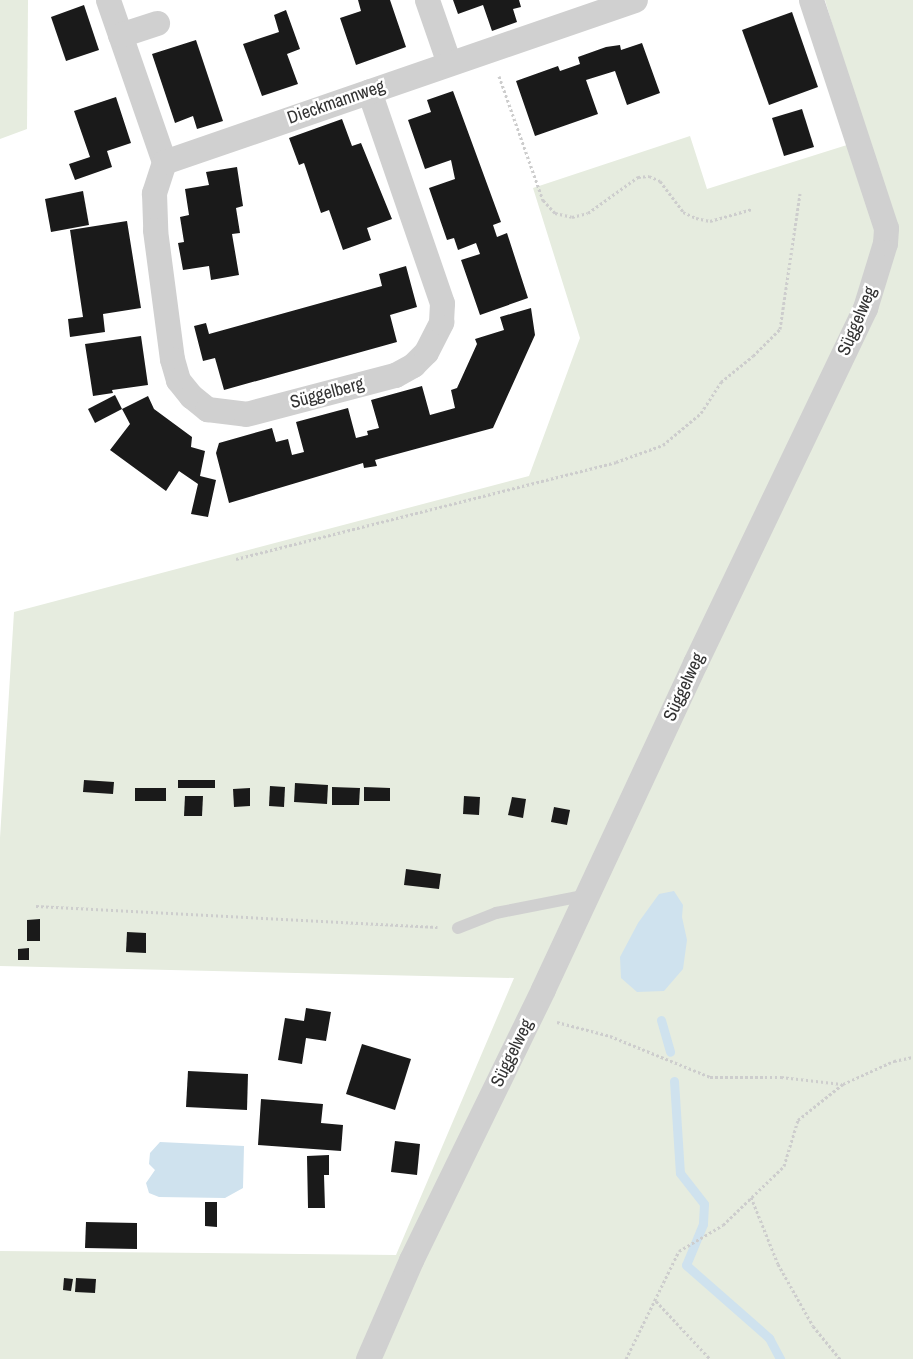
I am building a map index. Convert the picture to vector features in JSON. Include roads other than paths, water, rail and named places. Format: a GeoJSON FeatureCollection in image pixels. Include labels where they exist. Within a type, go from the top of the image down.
{"type":"FeatureCollection","features":[{"type":"Feature","properties":{"kind":"street"},"geometry":{"type":"LineString","coordinates":[[108,0],[164,162]]}},
{"type":"Feature","properties":{"kind":"street"},"geometry":{"type":"LineString","coordinates":[[427,0],[449,63]]}},
{"type":"Feature","properties":{"kind":"street","name":"Dieckmannweg"},"geometry":{"type":"LineString","coordinates":[[164,162],[635,0]]}},
{"type":"Feature","properties":{"kind":"street","name":"Süggelweg"},"geometry":{"type":"LineString","coordinates":[[368,1359],[411,1260],[530,1017],[695,663],[866,308],[885,243],[886,228],[811,0]]}},
{"type":"Feature","properties":{"kind":"street"},"geometry":{"type":"LineString","coordinates":[[120,35],[157,23]]}},
{"type":"Feature","properties":{"kind":"street","name":"Süggelberg"},"geometry":{"type":"LineString","coordinates":[[164,162],[154,193],[155,230],[172,359],[178,380],[191,396],[208,409],[246,414],[394,375],[413,365],[426,352],[441,322],[442,303],[369,91]]}},
{"type":"Feature","properties":{"kind":"lane"},"geometry":{"type":"LineString","coordinates":[[458,928],[496,913],[588,895]]}},
{"type":"Feature","properties":{"kind":"water"},"geometry":{"type":"Polygon","coordinates":[[[674,891],[683,905],[682,917],[687,940],[683,969],[664,991],[637,992],[621,978],[620,957],[638,923],[659,894],[674,891]]]}},
{"type":"Feature","properties":{"kind":"water"},"geometry":{"type":"Polygon","coordinates":[[[160,1142],[244,1146],[243,1188],[225,1198],[159,1197],[149,1193],[146,1183],[155,1170],[149,1164],[150,1153],[160,1142]]]}},
{"type":"Feature","properties":{"kind":"waterway"},"geometry":{"type":"LineString","coordinates":[[661,1020],[670,1052]]}},
{"type":"Feature","properties":{"kind":"waterway"},"geometry":{"type":"LineString","coordinates":[[674,1081],[680,1173],[704,1204],[703,1224],[686,1265],[769,1338],[780,1359]]}}]}
